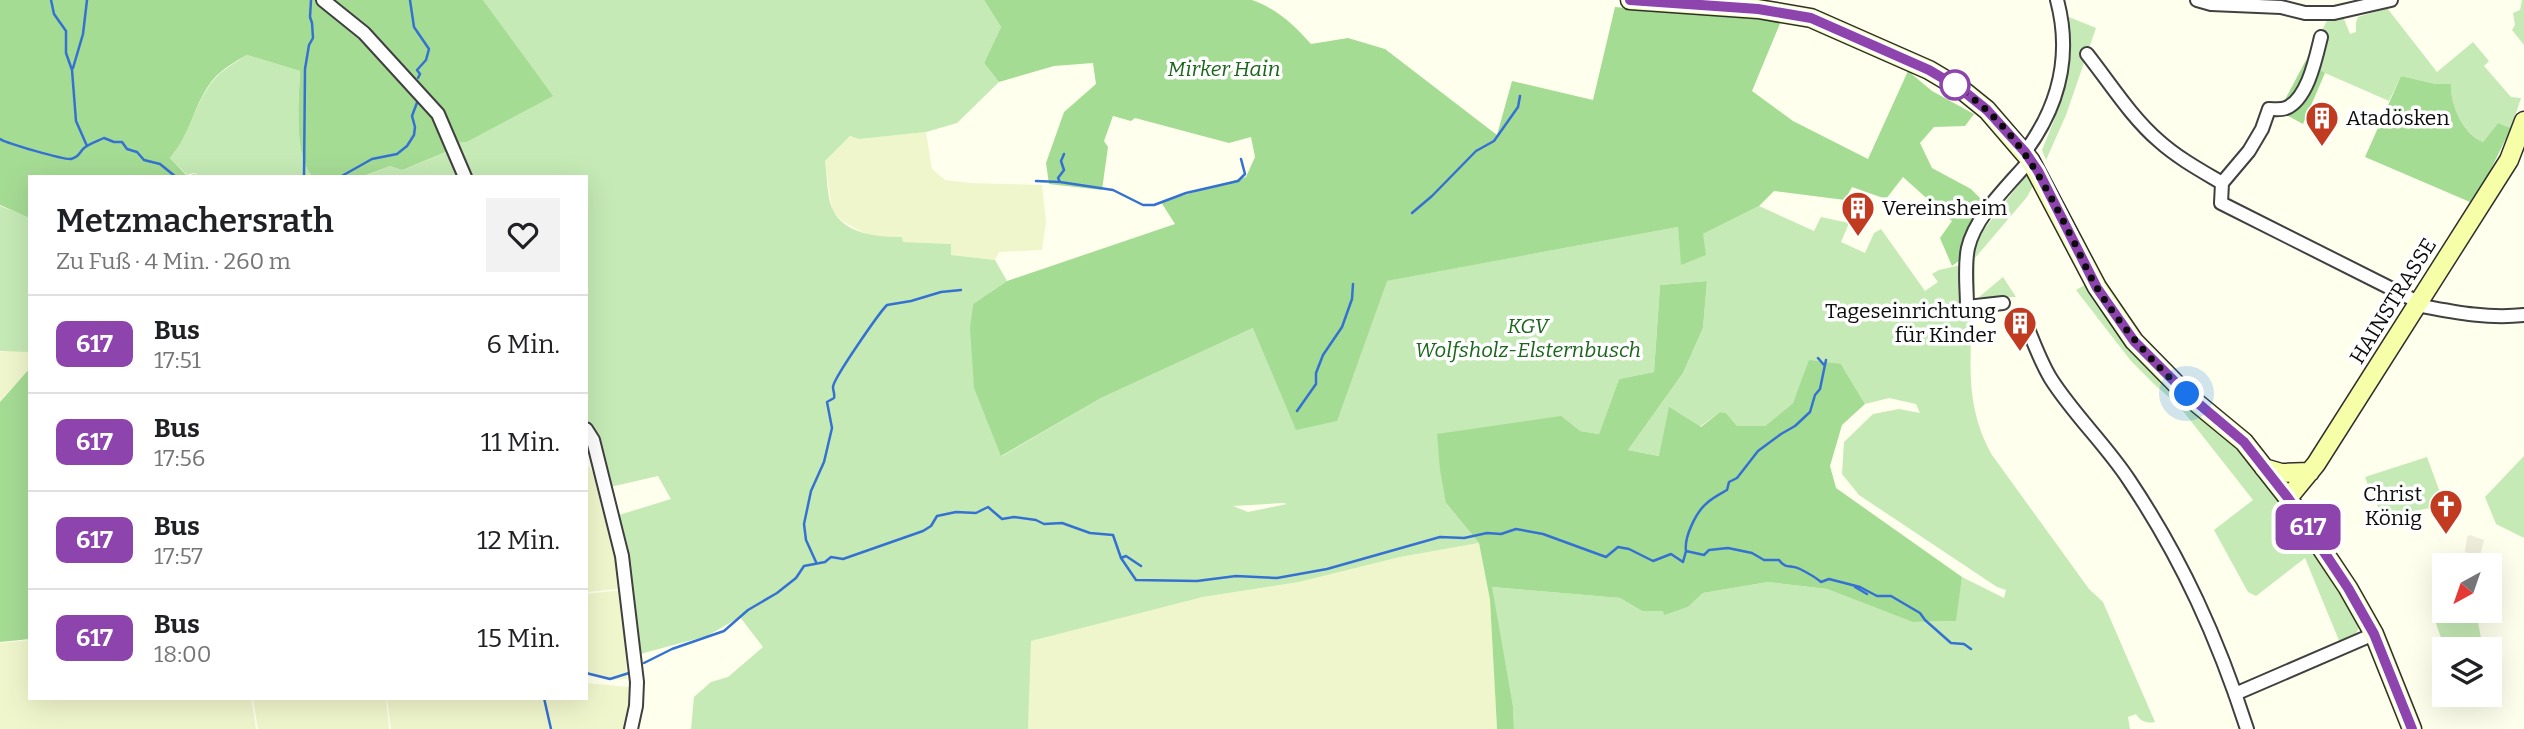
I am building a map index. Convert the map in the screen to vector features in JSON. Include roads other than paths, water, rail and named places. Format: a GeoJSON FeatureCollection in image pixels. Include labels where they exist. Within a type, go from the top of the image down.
{"type":"FeatureCollection","features":[{"type":"Feature","properties":{"kind":"street"},"geometry":{"type":"LineString","coordinates":[[323,0],[364,33],[438,114],[464,175]]}},
{"type":"Feature","properties":{"kind":"street"},"geometry":{"type":"LineString","coordinates":[[1630,0],[1744,8],[1811,18],[1929,70],[1961,89],[1987,110],[2028,156],[2097,288],[2134,341],[2187,394],[2244,442],[2288,498],[2348,588],[2374,634],[2412,729]]}},
{"type":"Feature","properties":{"kind":"street"},"geometry":{"type":"LineString","coordinates":[[2003,303],[1967,307],[1968,248],[1973,232],[2028,156],[2044,125],[2061,77],[2063,39],[2057,0]]}},
{"type":"Feature","properties":{"kind":"street"},"geometry":{"type":"LineString","coordinates":[[2197,0],[2211,4],[2281,7],[2305,13],[2334,13],[2391,0]]}},
{"type":"Feature","properties":{"kind":"street"},"geometry":{"type":"LineString","coordinates":[[2321,37],[2310,78],[2293,104],[2284,109],[2269,109],[2262,129],[2249,151],[2222,183],[2221,203],[2418,303],[2466,315],[2502,317],[2524,314]]}},
{"type":"Feature","properties":{"kind":"street"},"geometry":{"type":"LineString","coordinates":[[2087,54],[2142,125],[2158,141],[2222,183]]}},
{"type":"Feature","properties":{"kind":"street","name":"HAINSTRASSE"},"geometry":{"type":"LineString","coordinates":[[2288,498],[2310,472],[2508,160],[2524,121]]}},
{"type":"Feature","properties":{"kind":"street"},"geometry":{"type":"LineString","coordinates":[[2025,321],[2052,380],[2129,480],[2192,586],[2219,648],[2247,729]]}},
{"type":"Feature","properties":{"kind":"street"},"geometry":{"type":"LineString","coordinates":[[588,432],[593,440],[622,556],[637,682],[631,729]]}},
{"type":"Feature","properties":{"kind":"street"},"geometry":{"type":"LineString","coordinates":[[2264,468],[2291,474],[2310,472]]}},
{"type":"Feature","properties":{"kind":"street"},"geometry":{"type":"LineString","coordinates":[[2235,694],[2374,634]]}},
{"type":"Feature","properties":{"kind":"waterway"},"geometry":{"type":"LineString","coordinates":[[51,0],[54,14],[66,31],[66,53],[72,70],[76,121],[87,146]]}},
{"type":"Feature","properties":{"kind":"waterway"},"geometry":{"type":"LineString","coordinates":[[73,68],[83,34],[87,0]]}},
{"type":"Feature","properties":{"kind":"waterway"},"geometry":{"type":"LineString","coordinates":[[304,175],[305,69],[309,45],[313,38],[311,0]]}},
{"type":"Feature","properties":{"kind":"waterway"},"geometry":{"type":"LineString","coordinates":[[410,0],[414,27],[429,49],[426,60],[417,70],[420,74],[418,78]]}},
{"type":"Feature","properties":{"kind":"waterway"},"geometry":{"type":"LineString","coordinates":[[1412,213],[1476,151],[1494,141],[1518,107],[1520,96]]}},
{"type":"Feature","properties":{"kind":"waterway"},"geometry":{"type":"LineString","coordinates":[[344,175],[372,159],[397,154],[407,146],[414,135],[412,116],[418,100]]}},
{"type":"Feature","properties":{"kind":"waterway"},"geometry":{"type":"LineString","coordinates":[[0,139],[71,159],[104,138],[122,142],[127,149],[137,152],[144,160],[160,164],[174,175]]}},
{"type":"Feature","properties":{"kind":"waterway"},"geometry":{"type":"LineString","coordinates":[[1060,182],[1058,178],[1064,170],[1061,161],[1064,154]]}},
{"type":"Feature","properties":{"kind":"waterway"},"geometry":{"type":"LineString","coordinates":[[1036,181],[1113,190],[1143,205],[1154,205],[1186,193],[1238,181],[1245,174],[1241,159]]}},
{"type":"Feature","properties":{"kind":"waterway"},"geometry":{"type":"LineString","coordinates":[[1297,411],[1316,384],[1316,373],[1323,355],[1342,327],[1352,299],[1353,284]]}},
{"type":"Feature","properties":{"kind":"waterway"},"geometry":{"type":"LineString","coordinates":[[816,562],[806,540],[804,524],[811,491],[824,462],[832,428],[827,402],[834,398],[835,382],[887,305],[961,290]]}},
{"type":"Feature","properties":{"kind":"waterway"},"geometry":{"type":"LineString","coordinates":[[1818,358],[1824,365]]}},
{"type":"Feature","properties":{"kind":"waterway"},"geometry":{"type":"LineString","coordinates":[[1686,551],[1689,532],[1703,507],[1727,490],[1729,482],[1737,478],[1758,451],[1795,426],[1810,412],[1815,395],[1820,389],[1826,360]]}},
{"type":"Feature","properties":{"kind":"waterway"},"geometry":{"type":"LineString","coordinates":[[644,663],[672,649],[724,631],[748,610],[796,578],[804,566],[825,562],[831,557],[843,559],[923,531],[931,526],[937,516],[956,512],[976,513],[988,507],[1002,519],[1014,517],[1044,524],[1062,523],[1090,533],[1113,535],[1121,558],[1136,580],[1197,581],[1236,576],[1277,578],[1327,569],[1440,537],[1464,538],[1487,533],[1501,534],[1516,529],[1543,534],[1606,557],[1618,547],[1629,549],[1653,561],[1671,554],[1683,562],[1686,551],[1704,555],[1709,550],[1728,548],[1752,553],[1764,560],[1779,560],[1784,565],[1800,569],[1821,582],[1829,579],[1860,587],[1877,596],[1891,596],[1920,613],[1951,643],[1964,644],[1971,649]]}},
{"type":"Feature","properties":{"kind":"waterway"},"geometry":{"type":"LineString","coordinates":[[1121,558],[1126,556],[1141,566]]}},
{"type":"Feature","properties":{"kind":"waterway"},"geometry":{"type":"LineString","coordinates":[[1855,587],[1867,594]]}},
{"type":"Feature","properties":{"kind":"waterway"},"geometry":{"type":"LineString","coordinates":[[588,674],[610,679],[629,673]]}},
{"type":"Feature","properties":{"kind":"waterway"},"geometry":{"type":"LineString","coordinates":[[544,700],[551,729]]}},
{"type":"Feature","properties":{"kind":"place","name":"Atadösken"},"geometry":{"type":"Point","coordinates":[2322,148]}},
{"type":"Feature","properties":{"kind":"place","name":"Vereinsheim"},"geometry":{"type":"Point","coordinates":[1858,238]}},
{"type":"Feature","properties":{"kind":"place","name":"Tageseinrichtung für Kinder"},"geometry":{"type":"Point","coordinates":[2020,353]}},
{"type":"Feature","properties":{"kind":"place","name":"Christ König"},"geometry":{"type":"Point","coordinates":[2446,536]}},
{"type":"Feature","properties":{"kind":"park label","name":"Mirker Hain"},"geometry":{"type":"Point","coordinates":[1224,69]}},
{"type":"Feature","properties":{"kind":"park label","name":"KGV Wolfsholz-Elsternbusch"},"geometry":{"type":"Point","coordinates":[1528,338]}}]}
